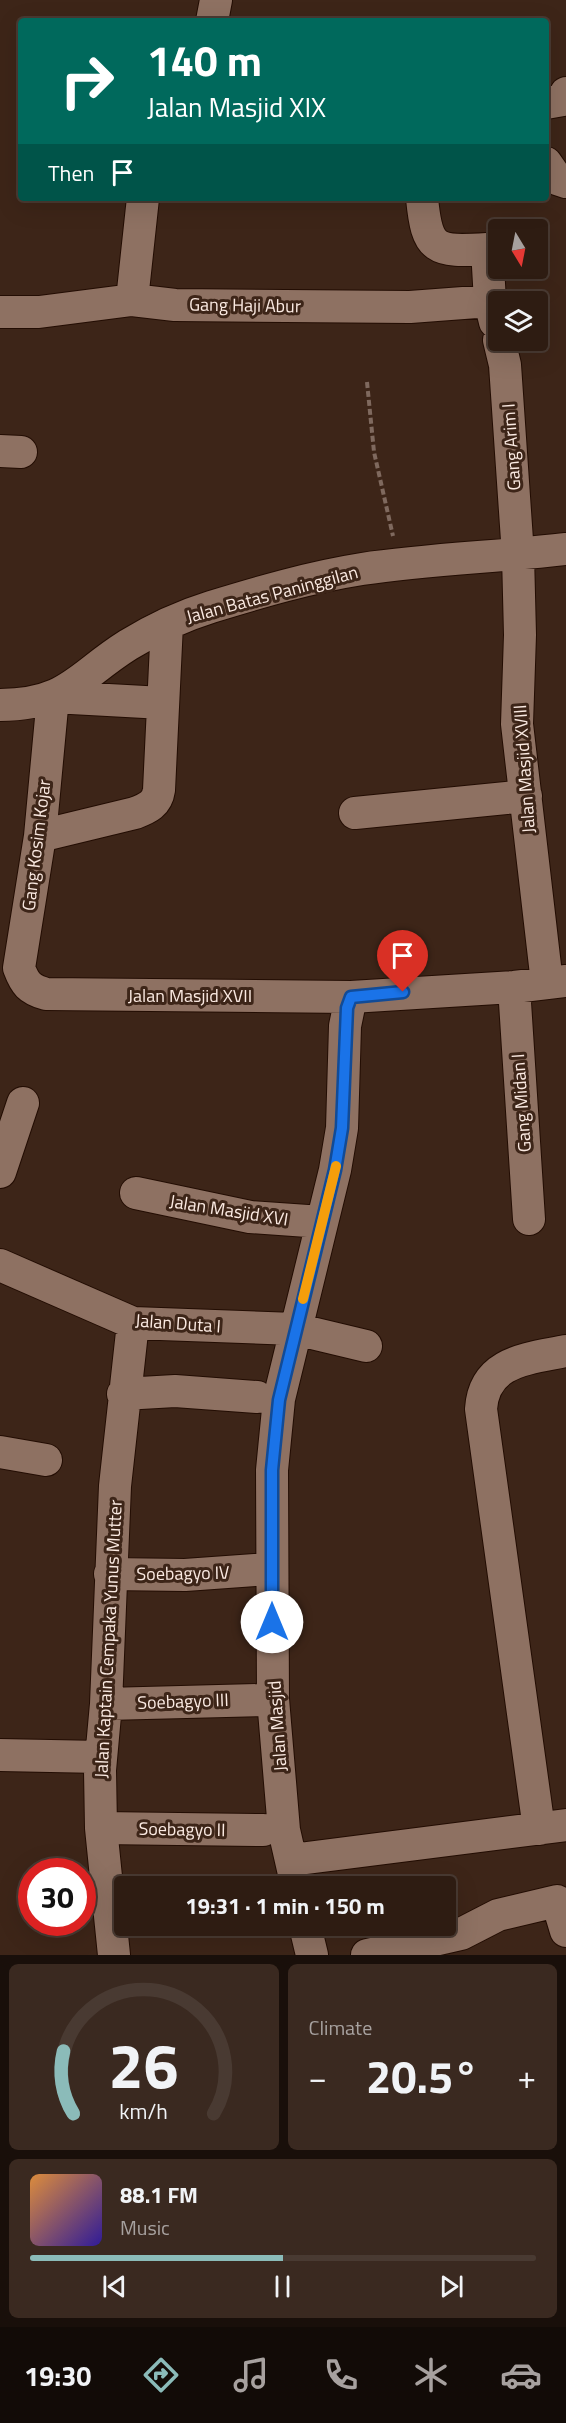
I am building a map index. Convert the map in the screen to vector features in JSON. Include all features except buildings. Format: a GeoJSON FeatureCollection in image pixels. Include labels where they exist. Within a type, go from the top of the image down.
{"type":"FeatureCollection","features":[{"type":"Feature","properties":{"kind":"street"},"geometry":{"type":"LineString","coordinates":[[213,18],[216,0]]}},
{"type":"Feature","properties":{"kind":"street"},"geometry":{"type":"LineString","coordinates":[[549,167],[557,179],[566,182]]}},
{"type":"Feature","properties":{"kind":"street"},"geometry":{"type":"LineString","coordinates":[[132,300],[143,201]]}},
{"type":"Feature","properties":{"kind":"street"},"geometry":{"type":"LineString","coordinates":[[422,201],[426,232],[438,246],[459,251],[487,249],[489,291]]}},
{"type":"Feature","properties":{"kind":"street","name":"Gang Haji Abur"},"geometry":{"type":"LineString","coordinates":[[0,312],[39,312],[132,300],[175,305],[398,307],[488,301]]}},
{"type":"Feature","properties":{"kind":"street","name":"Gang Arim I"},"geometry":{"type":"LineString","coordinates":[[502,351],[518,555]]}},
{"type":"Feature","properties":{"kind":"street","name":"Jalan Batas Paninggilan"},"geometry":{"type":"LineString","coordinates":[[0,705],[26,705],[53,697],[72,688],[127,645],[167,624],[210,607],[332,575],[566,549]]}},
{"type":"Feature","properties":{"kind":"street","name":"Jalan Masjid XVIII"},"geometry":{"type":"LineString","coordinates":[[518,555],[520,635],[518,724],[530,855],[556,982]]}},
{"type":"Feature","properties":{"kind":"street"},"geometry":{"type":"LineString","coordinates":[[40,836],[135,813],[148,808],[155,801],[159,790],[167,624]]}},
{"type":"Feature","properties":{"kind":"street"},"geometry":{"type":"LineString","coordinates":[[53,697],[163,704]]}},
{"type":"Feature","properties":{"kind":"street","name":"Gang Kosim Kojar"},"geometry":{"type":"LineString","coordinates":[[31,989],[26,984],[19,968],[40,836],[53,697]]}},
{"type":"Feature","properties":{"kind":"street"},"geometry":{"type":"LineString","coordinates":[[355,813],[526,796]]}},
{"type":"Feature","properties":{"kind":"street","name":"Jalan Masjid XVII"},"geometry":{"type":"LineString","coordinates":[[31,989],[46,994],[351,997],[514,987],[556,982]]}},
{"type":"Feature","properties":{"kind":"street","name":"Gang Midan I"},"geometry":{"type":"LineString","coordinates":[[514,987],[529,1220]]}},
{"type":"Feature","properties":{"kind":"street","name":"Jalan Masjid"},"geometry":{"type":"LineString","coordinates":[[294,1874],[284,1830],[273,1700],[272,1470],[279,1400],[335,1170],[342,1128],[345,1026],[351,997]]}},
{"type":"Feature","properties":{"kind":"street"},"geometry":{"type":"LineString","coordinates":[[0,1172],[23,1103]]}},
{"type":"Feature","properties":{"kind":"street","name":"Jalan Masjid XVI"},"geometry":{"type":"LineString","coordinates":[[136,1193],[250,1217],[322,1222]]}},
{"type":"Feature","properties":{"kind":"street","name":"Jalan Duta I"},"geometry":{"type":"LineString","coordinates":[[0,1265],[132,1323],[295,1329],[366,1346]]}},
{"type":"Feature","properties":{"kind":"street","name":"Jalan Kaptain Cempaka Yunus Mutter"},"geometry":{"type":"LineString","coordinates":[[114,1955],[101,1828],[101,1757],[106,1704],[110,1574],[123,1394],[132,1323]]}},
{"type":"Feature","properties":{"kind":"street"},"geometry":{"type":"LineString","coordinates":[[294,1874],[552,1827],[482,1402],[488,1381],[502,1369],[532,1358],[566,1351]]}},
{"type":"Feature","properties":{"kind":"street"},"geometry":{"type":"LineString","coordinates":[[123,1394],[175,1392],[257,1397]]}},
{"type":"Feature","properties":{"kind":"street"},"geometry":{"type":"LineString","coordinates":[[0,1452],[46,1460]]}},
{"type":"Feature","properties":{"kind":"street","name":"Soebagyo IV"},"geometry":{"type":"LineString","coordinates":[[110,1574],[185,1575],[255,1570]]}},
{"type":"Feature","properties":{"kind":"street","name":"Soebagyo III"},"geometry":{"type":"LineString","coordinates":[[106,1704],[261,1700]]}},
{"type":"Feature","properties":{"kind":"street"},"geometry":{"type":"LineString","coordinates":[[0,1755],[101,1757]]}},
{"type":"Feature","properties":{"kind":"street","name":"Soebagyo II"},"geometry":{"type":"LineString","coordinates":[[101,1828],[263,1830]]}},
{"type":"Feature","properties":{"kind":"street"},"geometry":{"type":"LineString","coordinates":[[367,1955],[461,1934],[498,1915],[557,1901],[566,1930]]}},
{"type":"Feature","properties":{"kind":"street"},"geometry":{"type":"LineString","coordinates":[[307,1936],[312,1955]]}},
{"type":"Feature","properties":{"kind":"path"},"geometry":{"type":"LineString","coordinates":[[367,381],[374,452],[399,566]]}},
{"type":"Feature","properties":{"kind":"slow traffic"},"geometry":{"type":"LineString","coordinates":[[303,1299],[336,1166]]}},
{"type":"Feature","properties":{"kind":"route"},"geometry":{"type":"LineString","coordinates":[[272,1622],[272,1470],[279,1400],[335,1170],[342,1128],[347,1008],[351,997],[403,992]]}}]}
